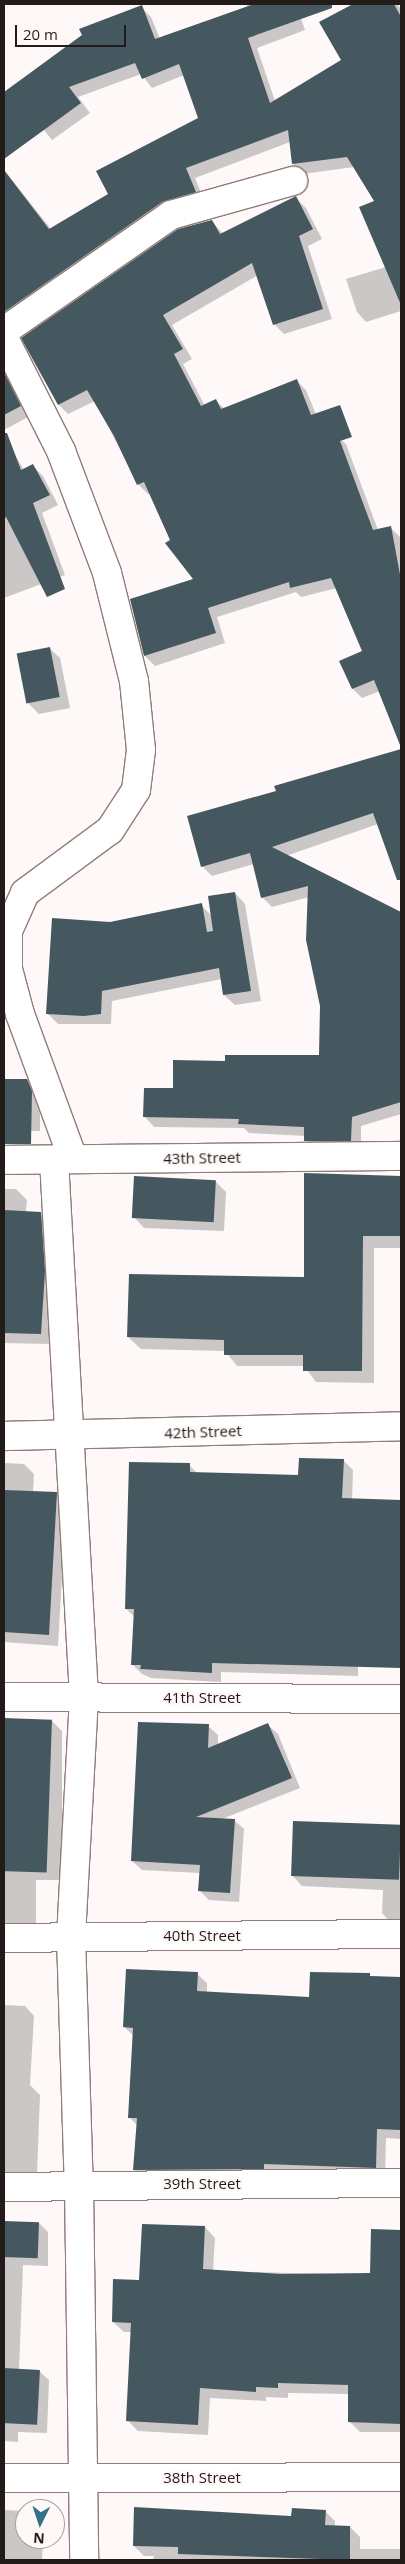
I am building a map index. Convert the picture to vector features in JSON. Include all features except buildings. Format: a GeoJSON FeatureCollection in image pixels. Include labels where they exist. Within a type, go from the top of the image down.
{"type":"FeatureCollection","features":[{"type":"Feature","properties":{"kind":"street"},"geometry":{"type":"LineString","coordinates":[[4,331],[171,215],[293,180]]}},
{"type":"Feature","properties":{"kind":"street"},"geometry":{"type":"LineString","coordinates":[[4,338],[61,451],[107,573],[134,681],[141,750],[136,790],[110,830],[14,893],[8,931],[8,969],[63,1159],[68,1436],[84,1697],[71,1937],[79,2185],[84,2560]]}},
{"type":"Feature","properties":{"kind":"street","name":"43th Street"},"geometry":{"type":"LineString","coordinates":[[4,1160],[401,1156]]}},
{"type":"Feature","properties":{"kind":"street","name":"42th Street"},"geometry":{"type":"LineString","coordinates":[[4,1436],[68,1436],[401,1426]]}},
{"type":"Feature","properties":{"kind":"street","name":"41th Street"},"geometry":{"type":"LineString","coordinates":[[4,1697],[401,1699]]}},
{"type":"Feature","properties":{"kind":"street","name":"40th Street"},"geometry":{"type":"LineString","coordinates":[[4,1938],[401,1934]]}},
{"type":"Feature","properties":{"kind":"street","name":"39th Street"},"geometry":{"type":"LineString","coordinates":[[4,2187],[401,2183]]}},
{"type":"Feature","properties":{"kind":"street","name":"38th Street"},"geometry":{"type":"LineString","coordinates":[[4,2478],[401,2477]]}}]}
